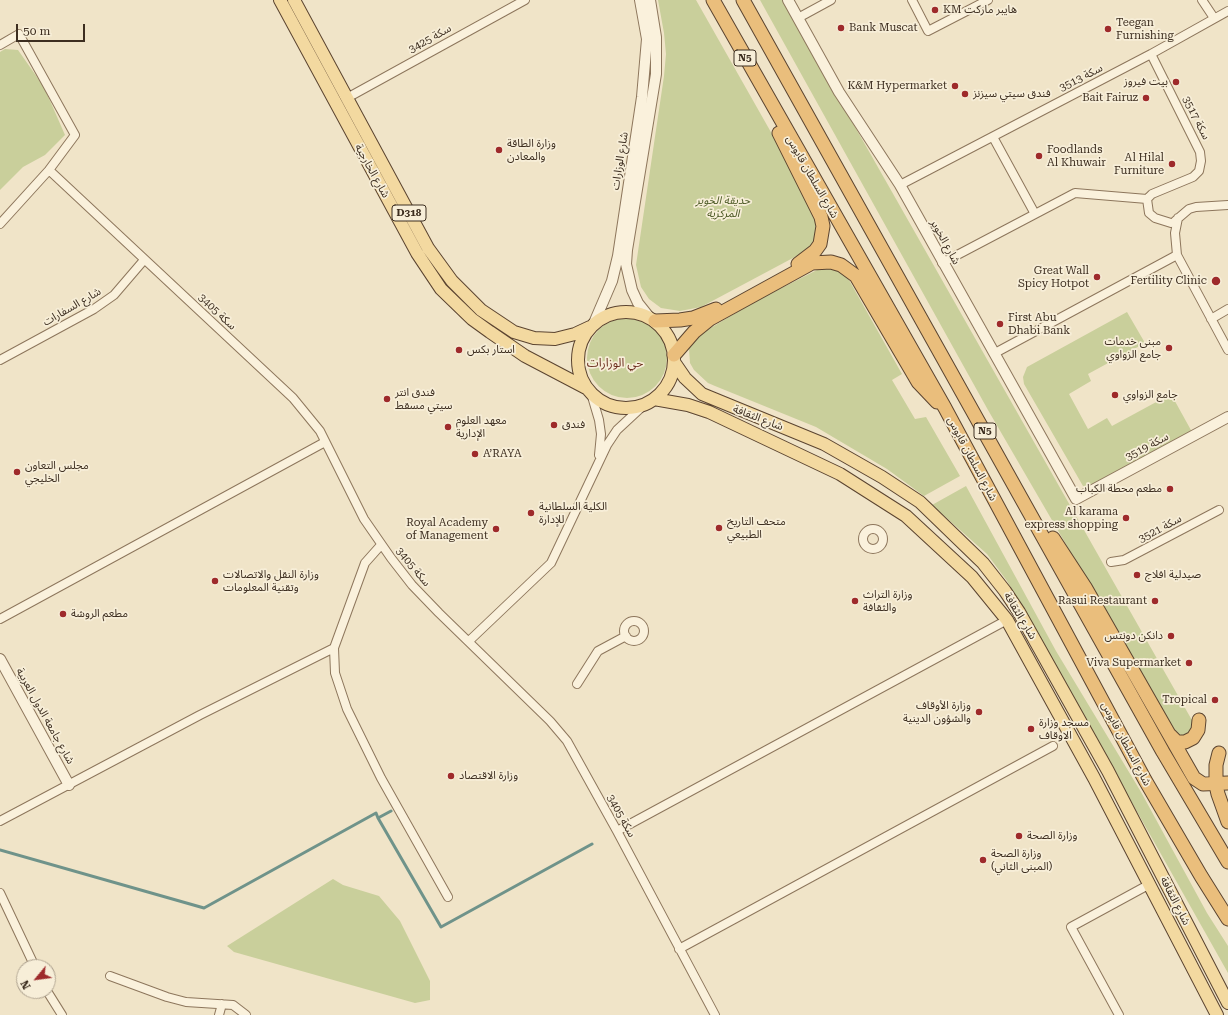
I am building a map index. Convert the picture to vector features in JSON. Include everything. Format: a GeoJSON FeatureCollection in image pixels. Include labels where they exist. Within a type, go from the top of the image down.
{"type":"FeatureCollection","features":[{"type":"Feature","properties":{"kind":"highway","name":"شارع السلطان قابوس"},"geometry":{"type":"LineString","coordinates":[[713,0],[777,115],[945,408],[1145,780],[1228,919]]}},
{"type":"Feature","properties":{"kind":"highway","name":"N5"},"geometry":{"type":"LineString","coordinates":[[743,0],[1163,752],[1228,862]]}},
{"type":"Feature","properties":{"kind":"highway"},"geometry":{"type":"LineString","coordinates":[[653,319],[680,320],[705,314],[801,262],[815,252],[822,235],[821,217],[782,142],[778,129],[777,115]]}},
{"type":"Feature","properties":{"kind":"highway"},"geometry":{"type":"LineString","coordinates":[[674,358],[694,332],[710,320],[812,263],[831,262],[845,267],[856,276],[918,382],[926,392],[945,408]]}},
{"type":"Feature","properties":{"kind":"highway"},"geometry":{"type":"LineString","coordinates":[[994,449],[1085,587],[1194,778],[1202,784],[1222,784]]}},
{"type":"Feature","properties":{"kind":"highway"},"geometry":{"type":"LineString","coordinates":[[1167,732],[1177,742],[1185,742],[1193,738],[1198,730],[1199,720]]}},
{"type":"Feature","properties":{"kind":"highway"},"geometry":{"type":"LineString","coordinates":[[1219,753],[1216,765],[1222,784],[1218,794],[1228,822]]}},
{"type":"Feature","properties":{"kind":"main road","name":"شارع الخارجية"},"geometry":{"type":"LineString","coordinates":[[280,0],[417,253],[441,289],[461,310],[525,356],[589,390]]}},
{"type":"Feature","properties":{"kind":"main road","name":"شارع الخارجية"},"geometry":{"type":"LineString","coordinates":[[294,0],[428,248],[439,265],[466,296],[497,323],[514,332],[534,338],[555,339],[575,334],[592,325]]}},
{"type":"Feature","properties":{"kind":"main road"},"geometry":{"type":"LineString","coordinates":[[314,63],[325,56]]}},
{"type":"Feature","properties":{"kind":"main road"},"geometry":{"type":"LineString","coordinates":[[327,87],[339,96],[347,98],[344,105],[345,119]]}},
{"type":"Feature","properties":{"kind":"main road","name":"D318"},"geometry":{"type":"LineString","coordinates":[[592,325],[608,314],[618,311],[635,312],[653,319]]}},
{"type":"Feature","properties":{"kind":"main road"},"geometry":{"type":"LineString","coordinates":[[649,402],[668,383],[674,358],[668,336],[653,319]]}},
{"type":"Feature","properties":{"kind":"main road"},"geometry":{"type":"LineString","coordinates":[[589,390],[579,373],[577,357],[583,336],[592,325]]}},
{"type":"Feature","properties":{"kind":"main road","name":"شارع الثقافة"},"geometry":{"type":"LineString","coordinates":[[674,358],[685,378],[702,394],[824,444],[853,459],[920,502],[942,522],[989,571],[1019,612],[1071,704],[1108,771],[1228,1003]]}},
{"type":"Feature","properties":{"kind":"main road","name":"D318"},"geometry":{"type":"LineString","coordinates":[[589,390],[603,402],[613,406],[634,408],[649,402]]}},
{"type":"Feature","properties":{"kind":"main road","name":"شارع الثقافة"},"geometry":{"type":"LineString","coordinates":[[649,402],[688,405],[709,412],[840,474],[871,492],[906,516],[949,554],[972,577],[1007,620],[1150,884],[1217,1015]]}},
{"type":"Feature","properties":{"kind":"main road"},"geometry":{"type":"LineString","coordinates":[[989,571],[1008,607],[1007,620],[1018,621],[1071,704]]}},
{"type":"Feature","properties":{"kind":"street","name":"سكة 3425"},"geometry":{"type":"LineString","coordinates":[[347,98],[524,0]]}},
{"type":"Feature","properties":{"kind":"street","name":"شارع الوزارات"},"geometry":{"type":"LineString","coordinates":[[592,325],[604,303],[612,281],[618,256],[642,97],[647,39],[640,0]]}},
{"type":"Feature","properties":{"kind":"street","name":"شارع الوزارات"},"geometry":{"type":"LineString","coordinates":[[650,0],[656,37],[656,74],[626,264],[632,290],[638,303],[653,319]]}},
{"type":"Feature","properties":{"kind":"street","name":"شارع الخوير"},"geometry":{"type":"LineString","coordinates":[[788,0],[839,92],[900,185],[1076,499]]}},
{"type":"Feature","properties":{"kind":"street"},"geometry":{"type":"LineString","coordinates":[[798,18],[831,0]]}},
{"type":"Feature","properties":{"kind":"street"},"geometry":{"type":"LineString","coordinates":[[912,0],[928,31],[984,1]]}},
{"type":"Feature","properties":{"kind":"street"},"geometry":{"type":"LineString","coordinates":[[1202,0],[1214,18]]}},
{"type":"Feature","properties":{"kind":"street","name":"سكة 3513"},"geometry":{"type":"LineString","coordinates":[[900,185],[1151,54],[1228,10]]}},
{"type":"Feature","properties":{"kind":"street"},"geometry":{"type":"LineString","coordinates":[[0,45],[20,34],[75,135],[49,170],[0,224]]}},
{"type":"Feature","properties":{"kind":"street","name":"سكة 3517"},"geometry":{"type":"LineString","coordinates":[[1147,199],[1152,194],[1193,177],[1199,171],[1201,162],[1198,144],[1151,54]]}},
{"type":"Feature","properties":{"kind":"street"},"geometry":{"type":"LineString","coordinates":[[993,137],[1035,214]]}},
{"type":"Feature","properties":{"kind":"street","name":"سكة 3405"},"geometry":{"type":"LineString","coordinates":[[49,170],[293,398],[320,432],[364,519],[381,545],[412,585],[550,721],[567,741],[617,831],[714,1015]]}},
{"type":"Feature","properties":{"kind":"street"},"geometry":{"type":"LineString","coordinates":[[942,262],[1075,193],[1147,199],[1149,213],[1155,218],[1173,226]]}},
{"type":"Feature","properties":{"kind":"street"},"geometry":{"type":"LineString","coordinates":[[1228,205],[1196,207],[1189,209],[1178,218],[1173,226],[1177,255],[1228,350]]}},
{"type":"Feature","properties":{"kind":"street"},"geometry":{"type":"LineString","coordinates":[[995,353],[1177,255]]}},
{"type":"Feature","properties":{"kind":"street","name":"شارع السفارات"},"geometry":{"type":"LineString","coordinates":[[0,360],[94,309],[114,295],[144,260]]}},
{"type":"Feature","properties":{"kind":"street"},"geometry":{"type":"LineString","coordinates":[[1211,319],[1228,309]]}},
{"type":"Feature","properties":{"kind":"street"},"geometry":{"type":"LineString","coordinates":[[589,390],[599,420],[600,434],[598,461]]}},
{"type":"Feature","properties":{"kind":"street"},"geometry":{"type":"LineString","coordinates":[[469,641],[551,563],[598,461],[617,430],[649,402]]}},
{"type":"Feature","properties":{"kind":"street","name":"سكة 3519"},"geometry":{"type":"LineString","coordinates":[[1076,499],[1228,417]]}},
{"type":"Feature","properties":{"kind":"street"},"geometry":{"type":"LineString","coordinates":[[0,619],[325,442]]}},
{"type":"Feature","properties":{"kind":"street","name":"سكة 3521"},"geometry":{"type":"LineString","coordinates":[[1111,562],[1124,560],[1219,510]]}},
{"type":"Feature","properties":{"kind":"street"},"geometry":{"type":"LineString","coordinates":[[381,545],[365,563],[334,648],[335,673],[347,709],[381,778],[448,896]]}},
{"type":"Feature","properties":{"kind":"street"},"geometry":{"type":"LineString","coordinates":[[617,831],[1007,620]]}},
{"type":"Feature","properties":{"kind":"street"},"geometry":{"type":"LineString","coordinates":[[577,684],[598,651],[626,636]]}},
{"type":"Feature","properties":{"kind":"street"},"geometry":{"type":"LineString","coordinates":[[0,821],[200,715],[334,648]]}},
{"type":"Feature","properties":{"kind":"street","name":"شارع جامعة الدول العربية"},"geometry":{"type":"LineString","coordinates":[[0,659],[69,785]]}},
{"type":"Feature","properties":{"kind":"street"},"geometry":{"type":"LineString","coordinates":[[679,949],[1053,746]]}},
{"type":"Feature","properties":{"kind":"street"},"geometry":{"type":"LineString","coordinates":[[1119,1015],[1071,927],[1150,884]]}},
{"type":"Feature","properties":{"kind":"street"},"geometry":{"type":"LineString","coordinates":[[0,893],[31,959]]}},
{"type":"Feature","properties":{"kind":"street"},"geometry":{"type":"LineString","coordinates":[[110,976],[167,997],[186,1002],[233,1005],[246,1015]]}},
{"type":"Feature","properties":{"kind":"street"},"geometry":{"type":"LineString","coordinates":[[52,999],[62,1015]]}},
{"type":"Feature","properties":{"kind":"street"},"geometry":{"type":"LineString","coordinates":[[219,1015],[222,1004]]}},
{"type":"Feature","properties":{"kind":"green space","name":"حديقة الخوير المركزية"},"geometry":{"type":"Polygon","coordinates":[[[658,0],[696,0],[772,134],[817,222],[817,238],[806,251],[701,307],[680,311],[661,308],[649,299],[641,287],[636,265],[666,54],[658,0]]]}},
{"type":"Feature","properties":{"kind":"green space"},"geometry":{"type":"Polygon","coordinates":[[[760,0],[783,0],[1193,722],[1193,732],[1183,736],[1175,732],[988,410],[760,0]]]}},
{"type":"Feature","properties":{"kind":"green space"},"geometry":{"type":"Polygon","coordinates":[[[5,49],[18,50],[44,87],[65,135],[45,155],[23,167],[0,190],[0,52],[5,49]]]}},
{"type":"Feature","properties":{"kind":"green space"},"geometry":{"type":"Polygon","coordinates":[[[819,269],[838,269],[849,280],[902,374],[892,380],[915,419],[926,417],[960,476],[924,496],[887,469],[816,427],[708,383],[694,370],[690,363],[689,349],[690,343],[697,336],[756,301],[819,269]]]}},
{"type":"Feature","properties":{"kind":"green space"},"geometry":{"type":"Polygon","coordinates":[[[1127,312],[1145,343],[1088,374],[1091,381],[1069,394],[1088,429],[1107,418],[1112,426],[1171,394],[1192,432],[1090,488],[1083,486],[1024,384],[1023,377],[1027,367],[1127,312]]]}},
{"type":"Feature","properties":{"kind":"green space"},"geometry":{"type":"Polygon","coordinates":[[[619,318],[635,318],[656,329],[667,350],[667,366],[656,387],[635,398],[619,398],[605,392],[598,387],[593,380],[587,366],[587,350],[593,336],[598,329],[605,324],[619,318]]]}},
{"type":"Feature","properties":{"kind":"green space"},"geometry":{"type":"Polygon","coordinates":[[[966,486],[1056,651],[1141,792],[1207,913],[1228,946],[1228,973],[1007,581],[987,554],[932,505],[966,486]]]}},
{"type":"Feature","properties":{"kind":"green space"},"geometry":{"type":"Polygon","coordinates":[[[333,879],[343,885],[379,896],[400,921],[430,981],[430,1000],[415,1003],[234,952],[227,946],[333,879]]]}},
{"type":"Feature","properties":{"kind":"waterway"},"geometry":{"type":"LineString","coordinates":[[0,850],[204,908],[376,813],[378,818],[391,811]]}},
{"type":"Feature","properties":{"kind":"waterway"},"geometry":{"type":"LineString","coordinates":[[378,818],[441,927],[592,844]]}},
{"type":"Feature","properties":{"kind":"place","name":"KM هايبر ماركت"},"geometry":{"type":"Point","coordinates":[935,10]}},
{"type":"Feature","properties":{"kind":"place","name":"Bank Muscat"},"geometry":{"type":"Point","coordinates":[841,28]}},
{"type":"Feature","properties":{"kind":"place","name":"Teegan Furnishing"},"geometry":{"type":"Point","coordinates":[1108,29]}},
{"type":"Feature","properties":{"kind":"place","name":"بيت فيروز"},"geometry":{"type":"Point","coordinates":[1176,82]}},
{"type":"Feature","properties":{"kind":"place","name":"K&M Hypermarket"},"geometry":{"type":"Point","coordinates":[955,86]}},
{"type":"Feature","properties":{"kind":"place","name":"فندق سيتي سيزنز"},"geometry":{"type":"Point","coordinates":[965,94]}},
{"type":"Feature","properties":{"kind":"place","name":"Bait Fairuz"},"geometry":{"type":"Point","coordinates":[1146,98]}},
{"type":"Feature","properties":{"kind":"place","name":"وزارة الطاقة والمعادن"},"geometry":{"type":"Point","coordinates":[499,150]}},
{"type":"Feature","properties":{"kind":"place","name":"Foodlands Al Khuwair"},"geometry":{"type":"Point","coordinates":[1039,156]}},
{"type":"Feature","properties":{"kind":"place","name":"Al Hilal Furniture"},"geometry":{"type":"Point","coordinates":[1172,164]}},
{"type":"Feature","properties":{"kind":"place","name":"Great Wall Spicy Hotpot"},"geometry":{"type":"Point","coordinates":[1097,277]}},
{"type":"Feature","properties":{"kind":"place","name":"Fertility Clinic"},"geometry":{"type":"Point","coordinates":[1216,281]}},
{"type":"Feature","properties":{"kind":"place","name":"First Abu Dhabi Bank"},"geometry":{"type":"Point","coordinates":[1000,324]}},
{"type":"Feature","properties":{"kind":"place","name":"مبنى خدمات جامع الزواوي"},"geometry":{"type":"Point","coordinates":[1169,348]}},
{"type":"Feature","properties":{"kind":"place","name":"استار بكس"},"geometry":{"type":"Point","coordinates":[459,350]}},
{"type":"Feature","properties":{"kind":"place","name":"جامع الزواوي"},"geometry":{"type":"Point","coordinates":[1115,395]}},
{"type":"Feature","properties":{"kind":"place","name":"فندق انتر سيتي مسقط"},"geometry":{"type":"Point","coordinates":[387,399]}},
{"type":"Feature","properties":{"kind":"place","name":"فندق"},"geometry":{"type":"Point","coordinates":[554,425]}},
{"type":"Feature","properties":{"kind":"place","name":"معهد العلوم الإدارية"},"geometry":{"type":"Point","coordinates":[448,427]}},
{"type":"Feature","properties":{"kind":"place","name":"A’RAYA"},"geometry":{"type":"Point","coordinates":[475,454]}},
{"type":"Feature","properties":{"kind":"place","name":"مجلس التعاون الخليجي"},"geometry":{"type":"Point","coordinates":[17,472]}},
{"type":"Feature","properties":{"kind":"place","name":"مطعم محطة الكباب"},"geometry":{"type":"Point","coordinates":[1170,489]}},
{"type":"Feature","properties":{"kind":"place","name":"الكلية السلطانية للإدارة"},"geometry":{"type":"Point","coordinates":[531,513]}},
{"type":"Feature","properties":{"kind":"place","name":"Al karama express shopping"},"geometry":{"type":"Point","coordinates":[1126,518]}},
{"type":"Feature","properties":{"kind":"place","name":"متحف التاريخ الطبيعي"},"geometry":{"type":"Point","coordinates":[719,528]}},
{"type":"Feature","properties":{"kind":"place","name":"Royal Academy of Management"},"geometry":{"type":"Point","coordinates":[496,529]}},
{"type":"Feature","properties":{"kind":"place","name":"صيدلية افلاج"},"geometry":{"type":"Point","coordinates":[1137,575]}},
{"type":"Feature","properties":{"kind":"place","name":"وزارة النقل والاتصالات وتقنية المعلومات"},"geometry":{"type":"Point","coordinates":[215,581]}},
{"type":"Feature","properties":{"kind":"place","name":"وزارة التراث والثقافة"},"geometry":{"type":"Point","coordinates":[855,601]}},
{"type":"Feature","properties":{"kind":"place","name":"Rasui Restaurant"},"geometry":{"type":"Point","coordinates":[1155,601]}},
{"type":"Feature","properties":{"kind":"place","name":"مطعم الروشة"},"geometry":{"type":"Point","coordinates":[63,614]}},
{"type":"Feature","properties":{"kind":"place","name":"دانكن دونتس"},"geometry":{"type":"Point","coordinates":[1171,636]}},
{"type":"Feature","properties":{"kind":"place","name":"Viva Supermarket"},"geometry":{"type":"Point","coordinates":[1189,663]}},
{"type":"Feature","properties":{"kind":"place","name":"Tropical"},"geometry":{"type":"Point","coordinates":[1215,700]}},
{"type":"Feature","properties":{"kind":"place","name":"وزارة الأوقاف والشؤون الدينية"},"geometry":{"type":"Point","coordinates":[979,712]}},
{"type":"Feature","properties":{"kind":"place","name":"مسجد وزارة الاوقاف"},"geometry":{"type":"Point","coordinates":[1031,729]}},
{"type":"Feature","properties":{"kind":"place","name":"وزارة الاقتصاد"},"geometry":{"type":"Point","coordinates":[451,776]}},
{"type":"Feature","properties":{"kind":"place","name":"وزارة الصحة"},"geometry":{"type":"Point","coordinates":[1019,836]}},
{"type":"Feature","properties":{"kind":"place","name":"وزارة الصحة (المبنى الثاني)"},"geometry":{"type":"Point","coordinates":[983,860]}},
{"type":"Feature","properties":{"kind":"district","name":"حي الوزارات"},"geometry":{"type":"Point","coordinates":[615,363]}}]}
